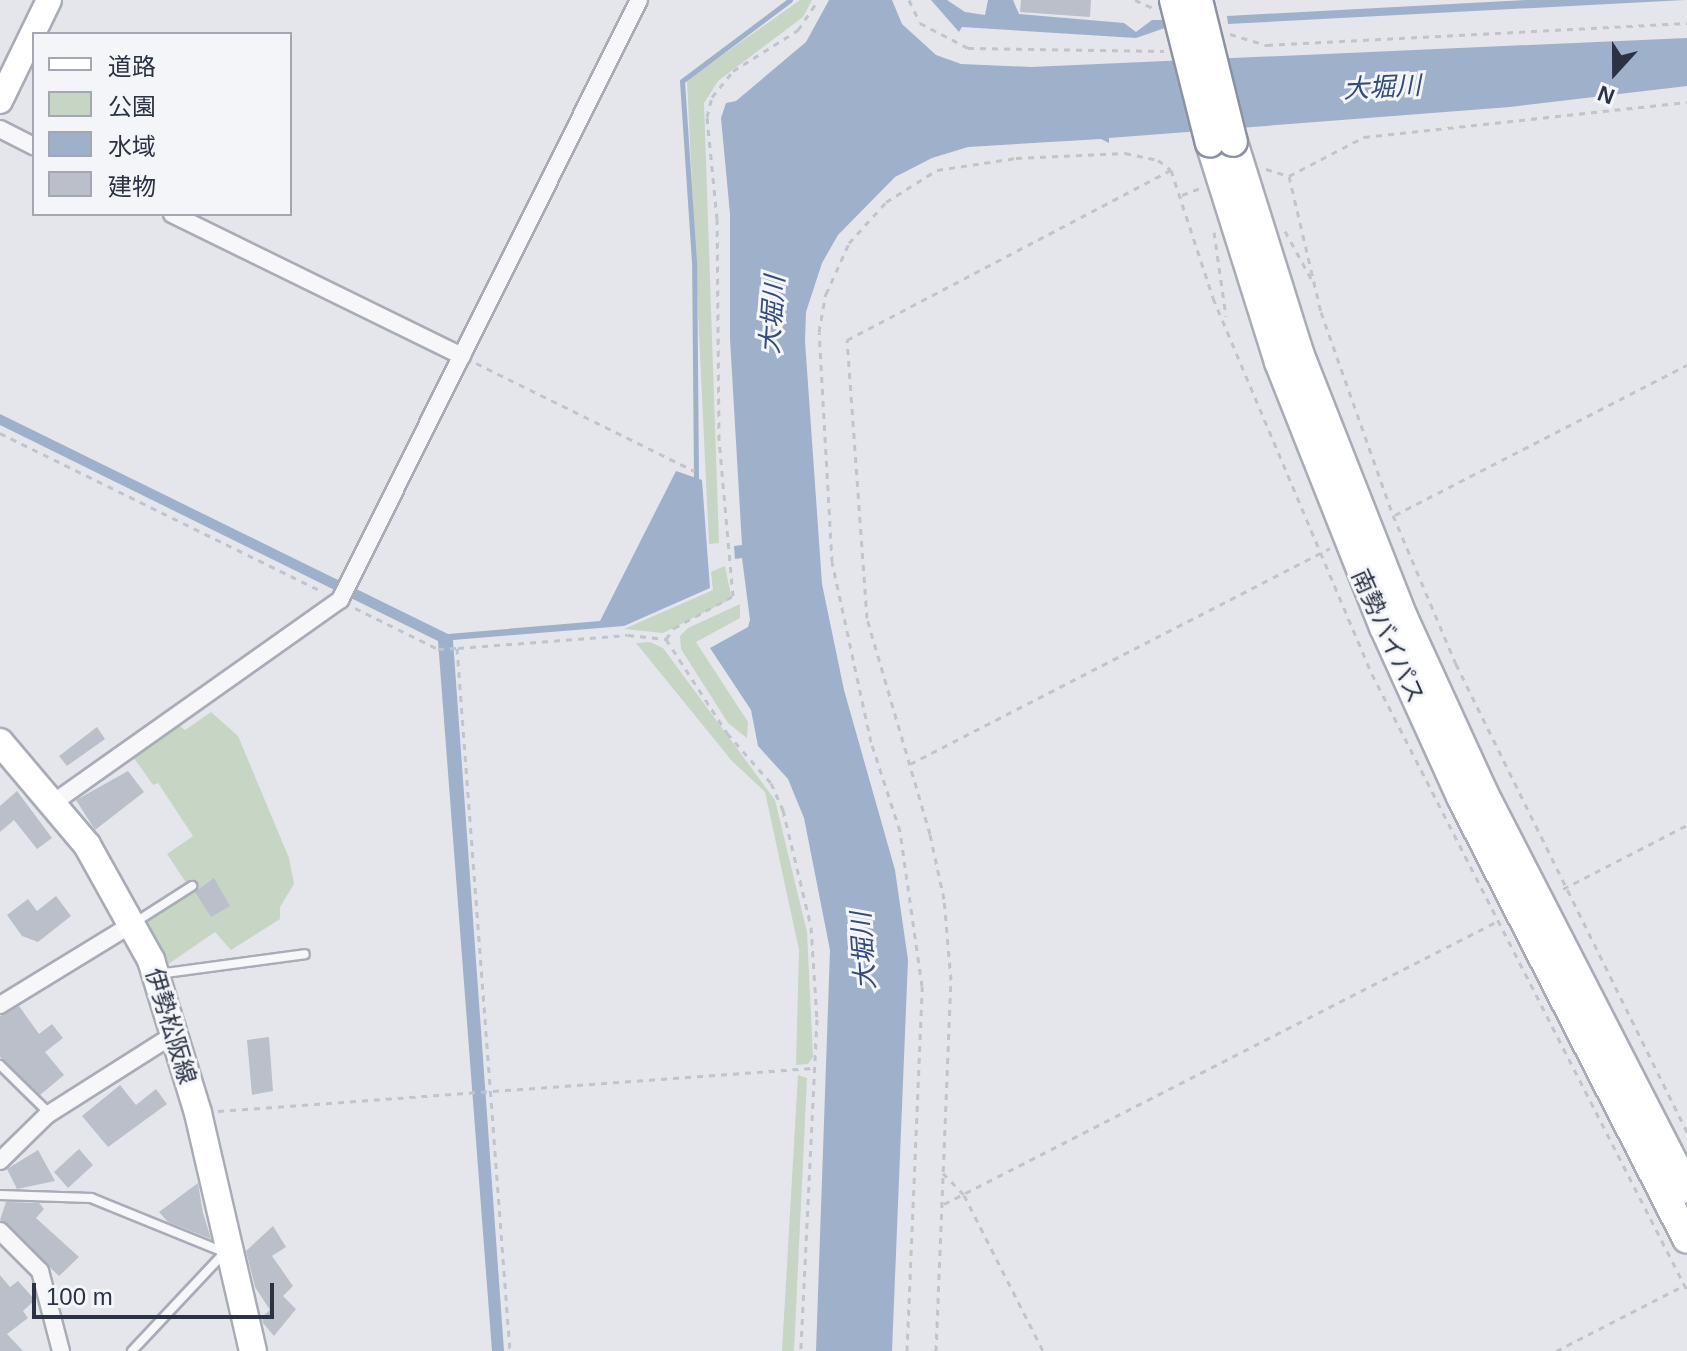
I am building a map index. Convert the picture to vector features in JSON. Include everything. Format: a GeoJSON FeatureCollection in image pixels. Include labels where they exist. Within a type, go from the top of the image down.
{"type":"FeatureCollection","features":[{"type":"Feature","properties":{"kind":"highway","name":"南勢バイパス"},"geometry":{"type":"LineString","coordinates":[[1198,0],[1221,142],[1279,362],[1395,653],[1461,797],[1687,1238]]}},
{"type":"Feature","properties":{"kind":"highway","name":"南勢バイパス"},"geometry":{"type":"LineString","coordinates":[[1164,4],[1221,142],[1299,353],[1403,617],[1483,792],[1687,1189]]}},
{"type":"Feature","properties":{"kind":"main road"},"geometry":{"type":"LineString","coordinates":[[33,32],[49,0]]}},
{"type":"Feature","properties":{"kind":"main road"},"geometry":{"type":"LineString","coordinates":[[0,101],[32,35]]}},
{"type":"Feature","properties":{"kind":"main road","name":"伊勢松阪線"},"geometry":{"type":"LineString","coordinates":[[0,742],[87,845],[134,923],[157,975],[198,1113],[226,1250],[253,1351]]}},
{"type":"Feature","properties":{"kind":"street"},"geometry":{"type":"LineString","coordinates":[[53,803],[341,598],[639,0]]}},
{"type":"Feature","properties":{"kind":"street"},"geometry":{"type":"LineString","coordinates":[[0,129],[32,145]]}},
{"type":"Feature","properties":{"kind":"street"},"geometry":{"type":"LineString","coordinates":[[176,216],[462,356]]}},
{"type":"Feature","properties":{"kind":"street"},"geometry":{"type":"LineString","coordinates":[[0,1005],[134,923]]}},
{"type":"Feature","properties":{"kind":"street"},"geometry":{"type":"LineString","coordinates":[[0,1161],[49,1114],[176,1033]]}},
{"type":"Feature","properties":{"kind":"street"},"geometry":{"type":"LineString","coordinates":[[0,1231],[40,1271],[61,1351]]}},
{"type":"Feature","properties":{"kind":"lane"},"geometry":{"type":"LineString","coordinates":[[134,923],[192,886]]}},
{"type":"Feature","properties":{"kind":"lane"},"geometry":{"type":"LineString","coordinates":[[157,975],[305,954]]}},
{"type":"Feature","properties":{"kind":"lane"},"geometry":{"type":"LineString","coordinates":[[0,1065],[49,1114]]}},
{"type":"Feature","properties":{"kind":"lane"},"geometry":{"type":"LineString","coordinates":[[0,1195],[91,1198],[226,1250],[134,1350]]}},
{"type":"Feature","properties":{"kind":"path"},"geometry":{"type":"LineString","coordinates":[[666,639],[674,628],[733,596],[718,411],[717,219],[707,117],[712,97],[733,71],[798,30],[818,0]]}},
{"type":"Feature","properties":{"kind":"path"},"geometry":{"type":"LineString","coordinates":[[909,0],[920,23],[968,48],[1034,53],[1165,51]]}},
{"type":"Feature","properties":{"kind":"path"},"geometry":{"type":"LineString","coordinates":[[1135,0],[1164,4]]}},
{"type":"Feature","properties":{"kind":"path"},"geometry":{"type":"LineString","coordinates":[[1225,29],[1236,39],[1267,45],[1687,23]]}},
{"type":"Feature","properties":{"kind":"path"},"geometry":{"type":"LineString","coordinates":[[1262,169],[1289,176],[1364,137],[1687,102]]}},
{"type":"Feature","properties":{"kind":"path"},"geometry":{"type":"LineString","coordinates":[[907,1351],[922,986],[900,831],[871,742],[832,562],[818,357],[826,294],[849,243],[865,221],[910,184],[937,170],[1016,158],[1125,153],[1158,160],[1171,170],[1182,195],[1213,298],[1226,320],[1372,674],[1496,922],[1686,1288],[1556,1351]]}},
{"type":"Feature","properties":{"kind":"path"},"geometry":{"type":"LineString","coordinates":[[936,1351],[951,980],[944,899],[910,764],[867,618],[847,340],[1171,170]]}},
{"type":"Feature","properties":{"kind":"path"},"geometry":{"type":"LineString","coordinates":[[1182,195],[1205,188],[1205,175]]}},
{"type":"Feature","properties":{"kind":"path"},"geometry":{"type":"LineString","coordinates":[[1289,176],[1321,312],[1393,515],[1481,721],[1687,1132]]}},
{"type":"Feature","properties":{"kind":"path"},"geometry":{"type":"LineString","coordinates":[[1212,218],[1226,320]]}},
{"type":"Feature","properties":{"kind":"path"},"geometry":{"type":"LineString","coordinates":[[462,356],[695,471]]}},
{"type":"Feature","properties":{"kind":"path"},"geometry":{"type":"LineString","coordinates":[[1393,515],[1687,365]]}},
{"type":"Feature","properties":{"kind":"path"},"geometry":{"type":"LineString","coordinates":[[0,433],[341,598],[438,649],[628,635],[666,639]]}},
{"type":"Feature","properties":{"kind":"path"},"geometry":{"type":"LineString","coordinates":[[910,764],[1333,546]]}},
{"type":"Feature","properties":{"kind":"path"},"geometry":{"type":"LineString","coordinates":[[666,639],[727,733],[771,783],[783,810],[811,927],[817,1019],[801,1351]]}},
{"type":"Feature","properties":{"kind":"path"},"geometry":{"type":"LineString","coordinates":[[456,648],[487,1091],[510,1351]]}},
{"type":"Feature","properties":{"kind":"path"},"geometry":{"type":"LineString","coordinates":[[1563,889],[1687,825]]}},
{"type":"Feature","properties":{"kind":"path"},"geometry":{"type":"LineString","coordinates":[[942,1205],[1496,922]]}},
{"type":"Feature","properties":{"kind":"path"},"geometry":{"type":"LineString","coordinates":[[198,1113],[813,1068]]}},
{"type":"Feature","properties":{"kind":"path"},"geometry":{"type":"LineString","coordinates":[[943,1173],[964,1195],[1043,1351]]}},
{"type":"Feature","properties":{"kind":"green space"},"geometry":{"type":"Polygon","coordinates":[[[800,0],[812,0],[803,17],[718,81],[704,103],[719,543],[709,544],[687,80],[800,0]]]}},
{"type":"Feature","properties":{"kind":"green space"},"geometry":{"type":"Polygon","coordinates":[[[725,566],[731,595],[727,601],[663,633],[624,629],[713,590],[711,572],[725,566]]]}},
{"type":"Feature","properties":{"kind":"green space"},"geometry":{"type":"Polygon","coordinates":[[[740,604],[740,618],[696,642],[748,722],[747,738],[728,723],[681,649],[680,636],[688,628],[740,604]]]}},
{"type":"Feature","properties":{"kind":"green space"},"geometry":{"type":"Polygon","coordinates":[[[650,642],[663,648],[775,800],[807,932],[813,1057],[808,1064],[796,1065],[799,950],[765,792],[732,761],[636,643],[650,642]]]}},
{"type":"Feature","properties":{"kind":"green space"},"geometry":{"type":"Polygon","coordinates":[[[211,712],[238,736],[289,858],[294,884],[280,907],[280,919],[231,950],[215,932],[167,965],[144,915],[187,884],[167,854],[193,836],[158,783],[153,785],[134,758],[178,724],[185,730],[211,712]]]}},
{"type":"Feature","properties":{"kind":"green space"},"geometry":{"type":"Polygon","coordinates":[[[798,1075],[807,1078],[794,1351],[782,1351],[798,1075]]]}},
{"type":"Feature","properties":{"kind":"water","name":"大堀川"},"geometry":{"type":"Polygon","coordinates":[[[829,0],[892,0],[902,24],[936,55],[961,64],[1031,67],[1687,38],[1687,86],[1510,107],[1109,138],[1109,143],[1101,139],[968,147],[932,158],[895,177],[838,235],[822,263],[806,312],[805,341],[822,584],[844,690],[895,870],[908,960],[892,1351],[816,1351],[830,950],[804,818],[788,779],[758,746],[751,710],[710,648],[748,627],[750,620],[742,558],[735,559],[734,546],[742,545],[730,339],[730,214],[721,118],[726,103],[736,101],[806,42],[829,0]]]}},
{"type":"Feature","properties":{"kind":"water"},"geometry":{"type":"Polygon","coordinates":[[[931,0],[947,0],[965,12],[985,15],[988,0],[1013,0],[1019,14],[1124,23],[1136,32],[1152,20],[1163,20],[1165,28],[1136,38],[962,27],[959,32],[931,0]]]}},
{"type":"Feature","properties":{"kind":"water"},"geometry":{"type":"Polygon","coordinates":[[[1526,0],[1685,0],[1228,24],[1227,16],[1526,0]]]}},
{"type":"Feature","properties":{"kind":"water"},"geometry":{"type":"Polygon","coordinates":[[[0,414],[448,634],[600,621],[676,471],[702,480],[710,588],[624,626],[453,640],[504,1351],[492,1351],[438,641],[0,425],[0,414]]]}},
{"type":"Feature","properties":{"kind":"building"},"geometry":{"type":"Polygon","coordinates":[[[1021,0],[1091,0],[1090,17],[1020,12],[1021,0]]]}},
{"type":"Feature","properties":{"kind":"building"},"geometry":{"type":"Polygon","coordinates":[[[97,727],[105,739],[67,766],[59,756],[97,727]]]}},
{"type":"Feature","properties":{"kind":"building"},"geometry":{"type":"Polygon","coordinates":[[[128,771],[144,792],[95,830],[76,800],[128,771]]]}},
{"type":"Feature","properties":{"kind":"building"},"geometry":{"type":"Polygon","coordinates":[[[17,791],[52,838],[37,849],[14,820],[0,832],[0,806],[17,791]]]}},
{"type":"Feature","properties":{"kind":"building"},"geometry":{"type":"Polygon","coordinates":[[[214,878],[230,906],[211,917],[195,892],[214,878]]]}},
{"type":"Feature","properties":{"kind":"building"},"geometry":{"type":"Polygon","coordinates":[[[56,896],[71,916],[38,942],[22,936],[7,915],[28,899],[37,911],[56,896]]]}},
{"type":"Feature","properties":{"kind":"building"},"geometry":{"type":"Polygon","coordinates":[[[19,1006],[39,1034],[52,1024],[63,1038],[45,1052],[64,1075],[40,1095],[0,1057],[0,1016],[19,1006]]]}},
{"type":"Feature","properties":{"kind":"building"},"geometry":{"type":"Polygon","coordinates":[[[269,1037],[273,1091],[252,1095],[247,1040],[269,1037]]]}},
{"type":"Feature","properties":{"kind":"building"},"geometry":{"type":"Polygon","coordinates":[[[120,1085],[136,1105],[156,1089],[167,1104],[108,1147],[82,1116],[120,1085]]]}},
{"type":"Feature","properties":{"kind":"building"},"geometry":{"type":"Polygon","coordinates":[[[79,1149],[93,1165],[68,1188],[54,1172],[79,1149]]]}},
{"type":"Feature","properties":{"kind":"building"},"geometry":{"type":"Polygon","coordinates":[[[38,1150],[55,1181],[17,1189],[7,1169],[38,1150]]]}},
{"type":"Feature","properties":{"kind":"building"},"geometry":{"type":"Polygon","coordinates":[[[198,1183],[211,1239],[168,1222],[159,1212],[198,1183]]]}},
{"type":"Feature","properties":{"kind":"building"},"geometry":{"type":"Polygon","coordinates":[[[6,1202],[39,1203],[44,1209],[36,1218],[79,1257],[59,1276],[0,1220],[6,1202]]]}},
{"type":"Feature","properties":{"kind":"building"},"geometry":{"type":"Polygon","coordinates":[[[273,1226],[286,1247],[272,1256],[293,1286],[283,1296],[296,1309],[274,1336],[263,1323],[262,1317],[270,1310],[255,1287],[246,1251],[273,1226]]]}},
{"type":"Feature","properties":{"kind":"building"},"geometry":{"type":"Polygon","coordinates":[[[0,1275],[10,1287],[18,1281],[35,1300],[23,1311],[28,1318],[7,1334],[23,1351],[0,1351],[0,1275]]]}},
{"type":"Feature","properties":{"kind":"waterway"},"geometry":{"type":"LineString","coordinates":[[696,478],[694,262],[682,81],[790,0]]}}]}
